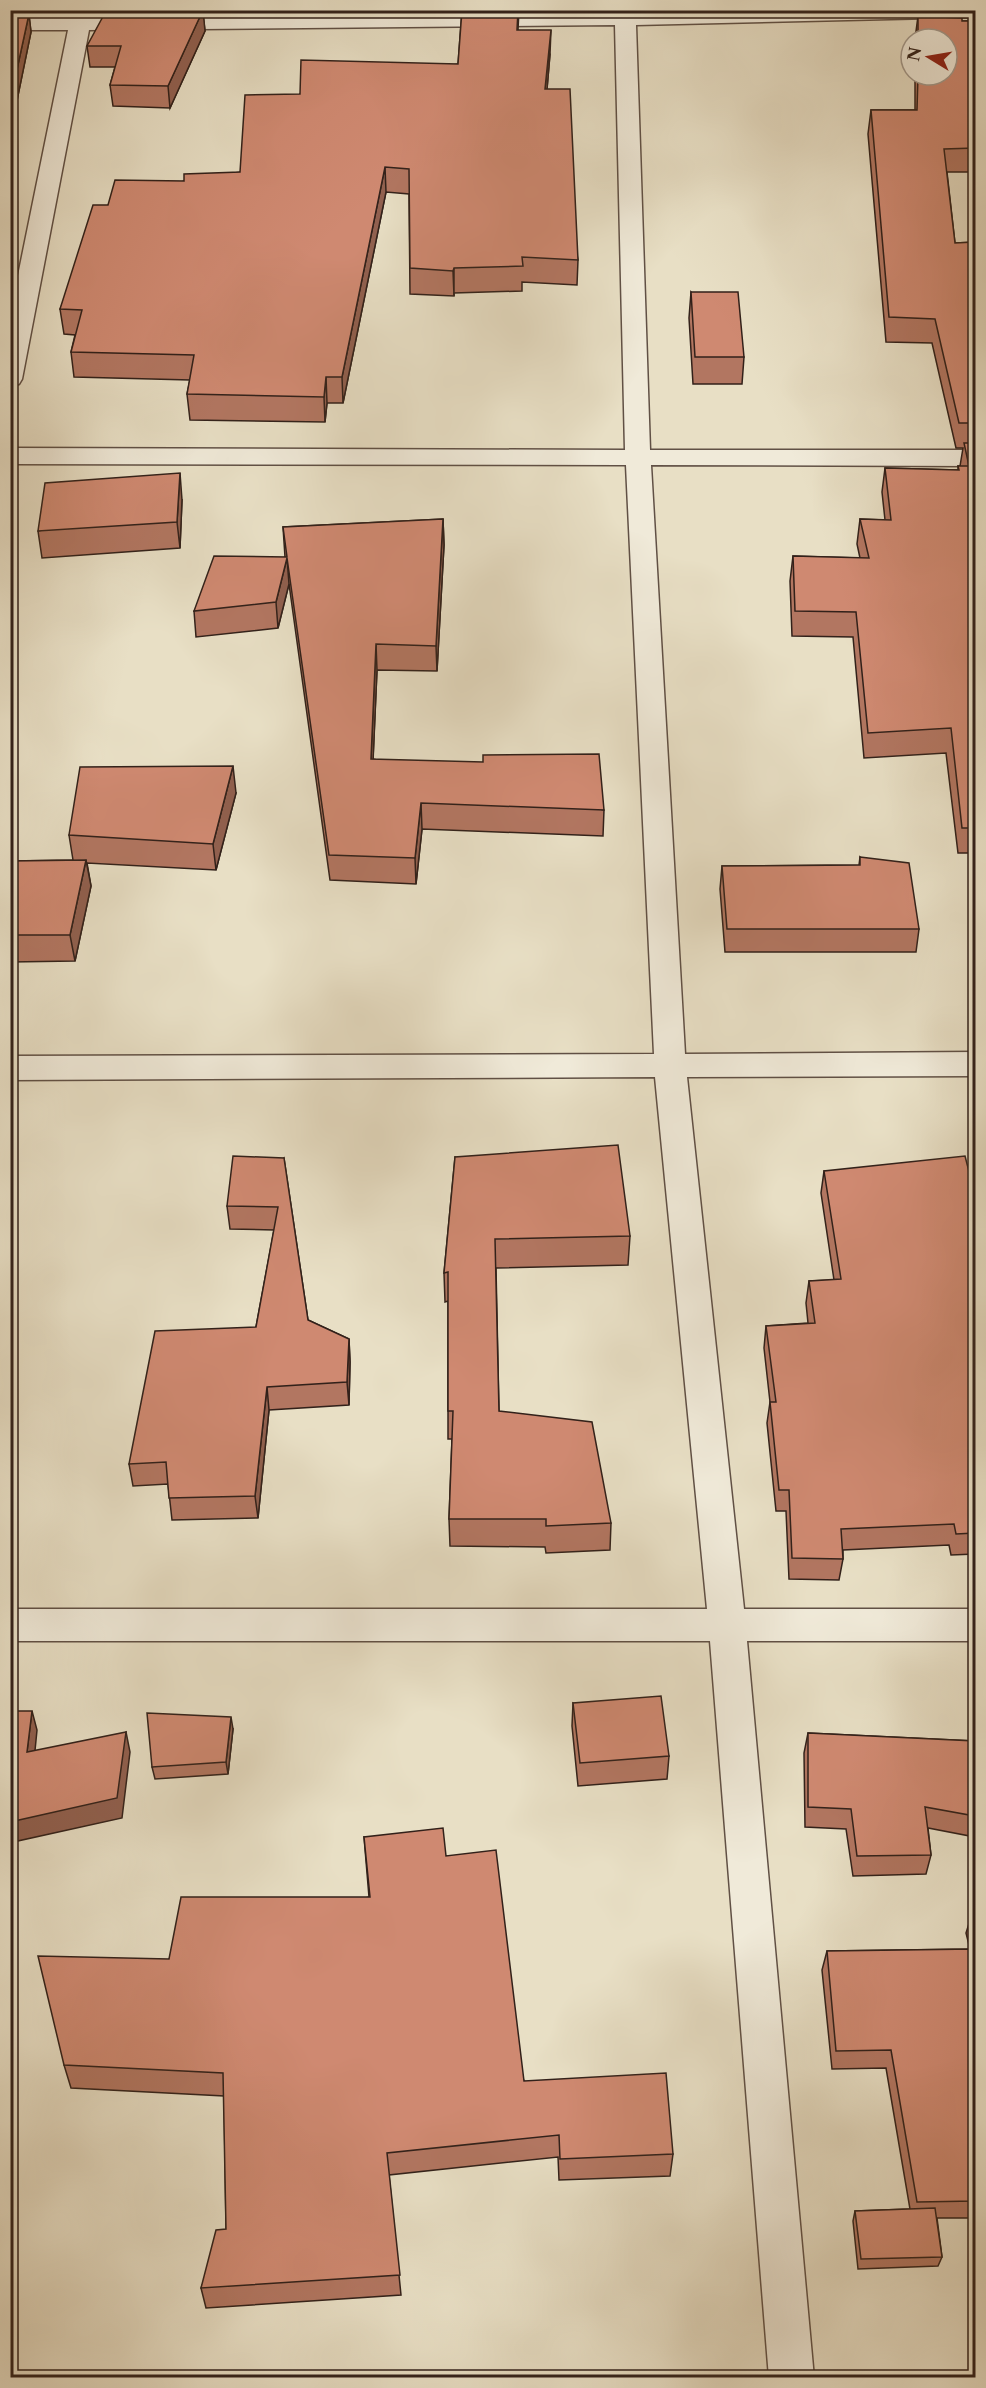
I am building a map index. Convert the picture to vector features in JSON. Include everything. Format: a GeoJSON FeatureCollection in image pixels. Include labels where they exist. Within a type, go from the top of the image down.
{"type":"FeatureCollection","features":[{"type":"Feature","properties":{"kind":"street"},"geometry":{"type":"LineString","coordinates":[[10,24],[81,17],[975,11]]}},
{"type":"Feature","properties":{"kind":"street"},"geometry":{"type":"LineString","coordinates":[[625,15],[638,458],[670,1066],[727,1624],[792,2378]]}},
{"type":"Feature","properties":{"kind":"street"},"geometry":{"type":"LineString","coordinates":[[10,379],[81,17]]}},
{"type":"Feature","properties":{"kind":"street"},"geometry":{"type":"LineString","coordinates":[[10,456],[975,458]]}},
{"type":"Feature","properties":{"kind":"street"},"geometry":{"type":"LineString","coordinates":[[10,1068],[975,1065]]}},
{"type":"Feature","properties":{"kind":"street"},"geometry":{"type":"LineString","coordinates":[[10,1625],[975,1625]]}},
{"type":"Feature","properties":{"kind":"building"},"geometry":{"type":"Polygon","coordinates":[[[203,10],[168,86],[110,85],[121,46],[87,46],[106,11],[203,10]]]}},
{"type":"Feature","properties":{"kind":"building"},"geometry":{"type":"Polygon","coordinates":[[[462,10],[518,10],[517,30],[551,30],[545,89],[570,89],[578,260],[522,257],[523,266],[454,268],[453,271],[410,268],[409,169],[385,167],[342,377],[326,377],[324,397],[187,394],[194,355],[71,352],[82,310],[60,309],[93,205],[108,205],[115,180],[184,181],[184,174],[240,172],[245,95],[300,94],[301,60],[458,64],[462,10]]]}},
{"type":"Feature","properties":{"kind":"building"},"geometry":{"type":"Polygon","coordinates":[[[10,14],[29,14],[11,97],[10,97],[10,14]]]}},
{"type":"Feature","properties":{"kind":"building"},"geometry":{"type":"Polygon","coordinates":[[[918,16],[962,18],[962,21],[975,21],[975,148],[944,149],[955,243],[975,242],[975,423],[959,423],[935,319],[889,317],[871,110],[917,110],[918,87],[959,87],[959,27],[918,27],[918,16]]]}},
{"type":"Feature","properties":{"kind":"building"},"geometry":{"type":"Polygon","coordinates":[[[691,292],[738,292],[744,357],[695,357],[691,292]]]}},
{"type":"Feature","properties":{"kind":"building"},"geometry":{"type":"Polygon","coordinates":[[[964,443],[975,443],[975,828],[962,828],[951,728],[868,733],[856,612],[795,611],[793,556],[869,558],[860,519],[891,520],[885,468],[959,470],[958,466],[969,466],[964,443]]]}},
{"type":"Feature","properties":{"kind":"building"},"geometry":{"type":"Polygon","coordinates":[[[180,473],[177,522],[38,531],[45,483],[180,473]]]}},
{"type":"Feature","properties":{"kind":"building"},"geometry":{"type":"Polygon","coordinates":[[[443,519],[436,646],[376,644],[371,759],[483,762],[483,755],[599,754],[604,810],[421,803],[415,858],[329,855],[287,558],[276,602],[194,611],[214,556],[287,557],[283,527],[443,519]]]}},
{"type":"Feature","properties":{"kind":"building"},"geometry":{"type":"Polygon","coordinates":[[[233,766],[213,844],[69,835],[80,767],[233,766]]]}},
{"type":"Feature","properties":{"kind":"building"},"geometry":{"type":"Polygon","coordinates":[[[860,857],[909,863],[919,929],[727,929],[722,866],[860,865],[860,857]]]}},
{"type":"Feature","properties":{"kind":"building"},"geometry":{"type":"Polygon","coordinates":[[[86,860],[70,935],[10,935],[10,861],[86,860]]]}},
{"type":"Feature","properties":{"kind":"building"},"geometry":{"type":"Polygon","coordinates":[[[618,1145],[630,1236],[495,1239],[499,1411],[592,1422],[611,1523],[546,1526],[546,1519],[449,1519],[453,1411],[448,1411],[448,1272],[444,1273],[455,1157],[618,1145]]]}},
{"type":"Feature","properties":{"kind":"building"},"geometry":{"type":"Polygon","coordinates":[[[233,1156],[284,1158],[308,1320],[349,1339],[347,1382],[267,1387],[255,1496],[169,1498],[166,1462],[129,1464],[155,1331],[256,1327],[278,1207],[227,1206],[233,1156]]]}},
{"type":"Feature","properties":{"kind":"building"},"geometry":{"type":"Polygon","coordinates":[[[965,1156],[975,1195],[975,1533],[956,1534],[954,1524],[841,1529],[843,1559],[792,1558],[789,1490],[779,1490],[770,1402],[776,1402],[766,1326],[815,1323],[809,1281],[841,1279],[824,1171],[965,1156]]]}},
{"type":"Feature","properties":{"kind":"building"},"geometry":{"type":"Polygon","coordinates":[[[661,1696],[669,1756],[580,1763],[573,1703],[661,1696]]]}},
{"type":"Feature","properties":{"kind":"building"},"geometry":{"type":"Polygon","coordinates":[[[10,1711],[32,1711],[27,1752],[126,1732],[117,1798],[10,1822],[10,1711]]]}},
{"type":"Feature","properties":{"kind":"building"},"geometry":{"type":"Polygon","coordinates":[[[147,1713],[231,1717],[226,1762],[152,1767],[147,1713]]]}},
{"type":"Feature","properties":{"kind":"building"},"geometry":{"type":"Polygon","coordinates":[[[808,1733],[975,1741],[975,1816],[925,1807],[931,1855],[857,1856],[851,1809],[808,1807],[808,1733]]]}},
{"type":"Feature","properties":{"kind":"building"},"geometry":{"type":"Polygon","coordinates":[[[443,1828],[446,1856],[496,1850],[524,2081],[666,2073],[673,2154],[560,2159],[559,2135],[387,2153],[400,2275],[201,2288],[216,2230],[226,2229],[223,2073],[64,2065],[38,1956],[169,1959],[181,1897],[370,1897],[364,1837],[443,1828]]]}},
{"type":"Feature","properties":{"kind":"building"},"geometry":{"type":"Polygon","coordinates":[[[975,1913],[975,1929],[972,1914],[975,1913]]]}},
{"type":"Feature","properties":{"kind":"building"},"geometry":{"type":"Polygon","coordinates":[[[975,1949],[975,2201],[917,2202],[891,2050],[836,2051],[827,1951],[975,1949]]]}},
{"type":"Feature","properties":{"kind":"building"},"geometry":{"type":"Polygon","coordinates":[[[935,2208],[942,2257],[861,2259],[855,2211],[935,2208]]]}}]}
